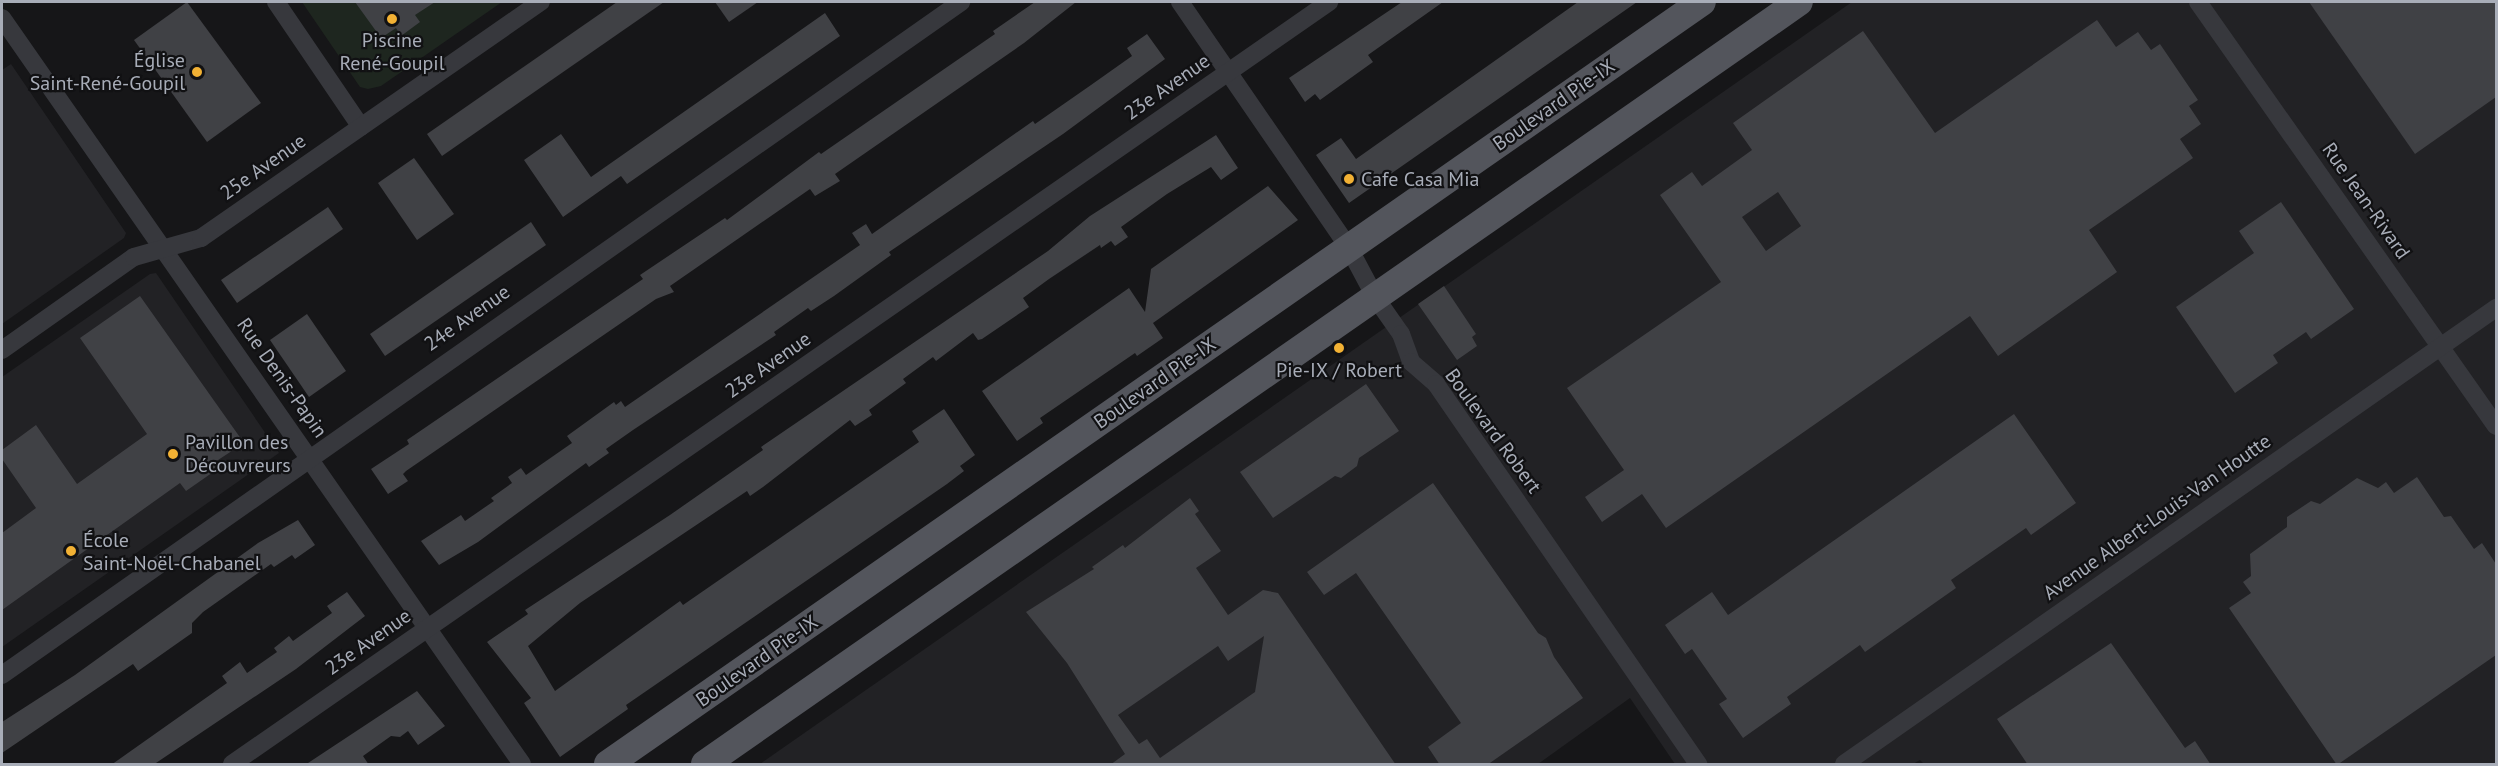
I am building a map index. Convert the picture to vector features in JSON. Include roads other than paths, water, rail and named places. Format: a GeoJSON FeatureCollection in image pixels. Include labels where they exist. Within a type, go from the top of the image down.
{"type":"FeatureCollection","features":[{"type":"Feature","properties":{"kind":"main road","name":"Boulevard Pie-IX"},"geometry":{"type":"LineString","coordinates":[[608,765],[1702,2]]}},
{"type":"Feature","properties":{"kind":"main road"},"geometry":{"type":"LineString","coordinates":[[705,765],[1799,2]]}},
{"type":"Feature","properties":{"kind":"street"},"geometry":{"type":"LineString","coordinates":[[276,2],[361,127]]}},
{"type":"Feature","properties":{"kind":"street","name":"25e Avenue"},"geometry":{"type":"LineString","coordinates":[[2,350],[134,257],[201,238],[541,2]]}},
{"type":"Feature","properties":{"kind":"street","name":"24e Avenue"},"geometry":{"type":"LineString","coordinates":[[2,675],[309,456],[961,2]]}},
{"type":"Feature","properties":{"kind":"street","name":"Boulevard Robert"},"geometry":{"type":"LineString","coordinates":[[1180,2],[1349,248],[1375,297],[1401,334],[1410,362],[1436,384],[1698,765]]}},
{"type":"Feature","properties":{"kind":"street","name":"23e Avenue"},"geometry":{"type":"LineString","coordinates":[[232,765],[1329,2]]}},
{"type":"Feature","properties":{"kind":"street","name":"Rue Jean-Rivard"},"geometry":{"type":"LineString","coordinates":[[2198,2],[2496,426]]}},
{"type":"Feature","properties":{"kind":"street","name":"Rue Denis-Papin"},"geometry":{"type":"LineString","coordinates":[[2,18],[429,627],[522,765]]}},
{"type":"Feature","properties":{"kind":"street","name":"Avenue Albert-Louis-Van Houtte"},"geometry":{"type":"LineString","coordinates":[[1844,765],[2496,308]]}},
{"type":"Feature","properties":{"kind":"place","name":"Piscine René-Goupil"},"geometry":{"type":"Point","coordinates":[392,19]}},
{"type":"Feature","properties":{"kind":"place","name":"Église Saint-René-Goupil"},"geometry":{"type":"Point","coordinates":[197,72]}},
{"type":"Feature","properties":{"kind":"place","name":"Cafe Casa Mia"},"geometry":{"type":"Point","coordinates":[1349,179]}},
{"type":"Feature","properties":{"kind":"place","name":"Pie-IX / Robert"},"geometry":{"type":"Point","coordinates":[1339,348]}},
{"type":"Feature","properties":{"kind":"place","name":"Pavillon des Découvreurs"},"geometry":{"type":"Point","coordinates":[173,454]}},
{"type":"Feature","properties":{"kind":"place","name":"École Saint-Noël-Chabanel"},"geometry":{"type":"Point","coordinates":[71,551]}}]}
